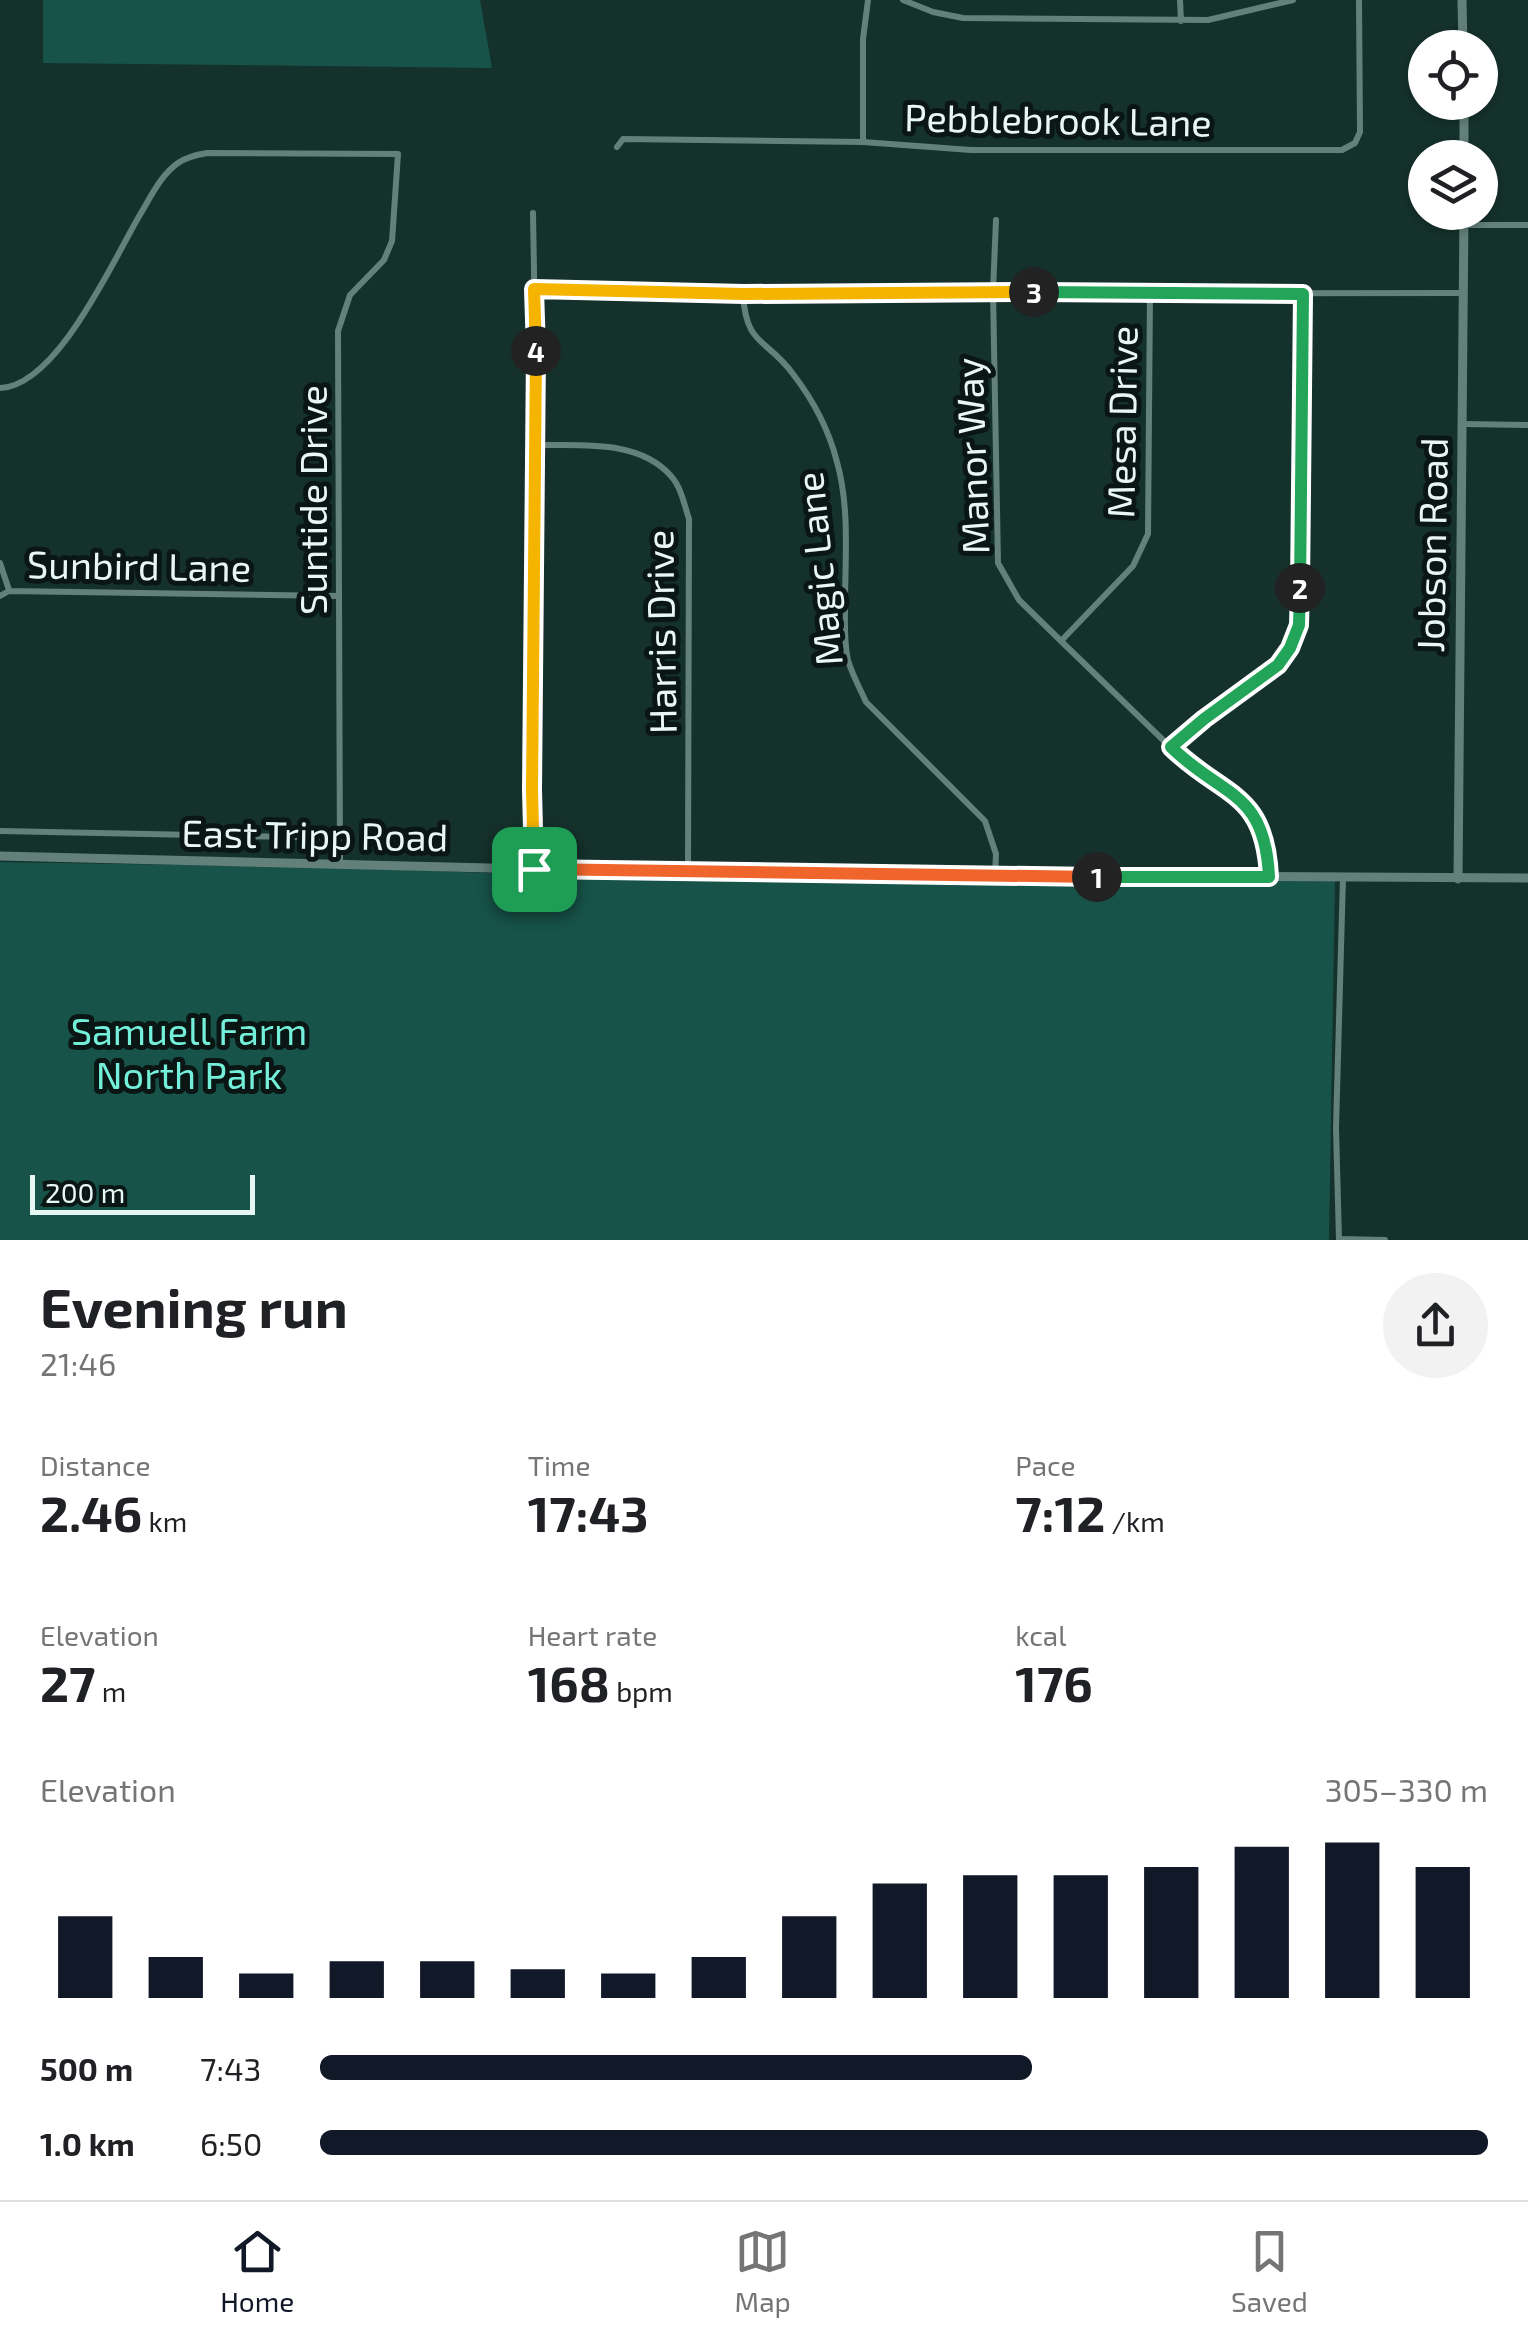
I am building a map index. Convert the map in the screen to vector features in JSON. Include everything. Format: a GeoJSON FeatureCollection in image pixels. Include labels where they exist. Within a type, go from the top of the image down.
{"type":"FeatureCollection","features":[{"type":"Feature","properties":{"kind":"street"},"geometry":{"type":"LineString","coordinates":[[863,142],[862,39],[868,0]]}},
{"type":"Feature","properties":{"kind":"street"},"geometry":{"type":"LineString","coordinates":[[903,0],[963,18],[1180,21],[1225,18],[1292,0]]}},
{"type":"Feature","properties":{"kind":"street"},"geometry":{"type":"LineString","coordinates":[[1180,0],[1180,21]]}},
{"type":"Feature","properties":{"kind":"street","name":"Pebblebrook Lane"},"geometry":{"type":"LineString","coordinates":[[617,147],[623,139],[863,142],[970,150],[1342,150],[1355,143],[1360,132],[1359,0]]}},
{"type":"Feature","properties":{"kind":"street"},"geometry":{"type":"LineString","coordinates":[[1462,0],[1463,30]]}},
{"type":"Feature","properties":{"kind":"street","name":"Suntide Drive"},"geometry":{"type":"LineString","coordinates":[[0,388],[35,374],[71,336],[156,188],[179,162],[206,153],[398,154],[392,241],[384,260],[350,295],[338,331],[340,864]]}},
{"type":"Feature","properties":{"kind":"street"},"geometry":{"type":"LineString","coordinates":[[533,213],[537,445],[534,869]]}},
{"type":"Feature","properties":{"kind":"street","name":"Manor Way"},"geometry":{"type":"LineString","coordinates":[[996,220],[993,291],[998,563],[1019,600],[1061,641],[1196,772],[1231,790],[1250,808],[1268,846],[1269,877]]}},
{"type":"Feature","properties":{"kind":"street"},"geometry":{"type":"LineString","coordinates":[[1498,225],[1528,225]]}},
{"type":"Feature","properties":{"kind":"street","name":"Jobson Road"},"geometry":{"type":"LineString","coordinates":[[1458,878],[1464,230]]}},
{"type":"Feature","properties":{"kind":"street"},"geometry":{"type":"LineString","coordinates":[[534,289],[744,294],[1464,293]]}},
{"type":"Feature","properties":{"kind":"street","name":"Mesa Drive"},"geometry":{"type":"LineString","coordinates":[[1061,641],[1133,566],[1148,534],[1150,292]]}},
{"type":"Feature","properties":{"kind":"street","name":"Magic Lane"},"geometry":{"type":"LineString","coordinates":[[744,294],[748,328],[790,369],[805,391],[826,428],[838,464],[845,504],[848,660],[866,702],[985,822],[996,854],[995,877]]}},
{"type":"Feature","properties":{"kind":"street"},"geometry":{"type":"LineString","coordinates":[[1171,747],[1278,665],[1299,625],[1303,294]]}},
{"type":"Feature","properties":{"kind":"street"},"geometry":{"type":"LineString","coordinates":[[1462,424],[1528,426]]}},
{"type":"Feature","properties":{"kind":"street","name":"Harris Drive"},"geometry":{"type":"LineString","coordinates":[[537,445],[617,448],[662,468],[673,478],[682,496],[689,519],[688,873]]}},
{"type":"Feature","properties":{"kind":"street"},"geometry":{"type":"LineString","coordinates":[[0,563],[9,591]]}},
{"type":"Feature","properties":{"kind":"street","name":"Sunbird Lane"},"geometry":{"type":"LineString","coordinates":[[0,596],[9,591],[339,596]]}},
{"type":"Feature","properties":{"kind":"street"},"geometry":{"type":"LineString","coordinates":[[0,831],[340,838]]}},
{"type":"Feature","properties":{"kind":"street","name":"East Tripp Road"},"geometry":{"type":"LineString","coordinates":[[0,856],[688,873],[1528,878]]}},
{"type":"Feature","properties":{"kind":"street"},"geometry":{"type":"LineString","coordinates":[[1342,877],[1336,1128],[1339,1239],[1385,1240]]}},
{"type":"Feature","properties":{"kind":"green space"},"geometry":{"type":"Polygon","coordinates":[[[43,0],[480,0],[492,68],[43,63],[43,0]]]}},
{"type":"Feature","properties":{"kind":"green space","name":"Samuell Farm North Park"},"geometry":{"type":"Polygon","coordinates":[[[0,862],[534,875],[1335,881],[1329,1240],[0,1240],[0,862]]]}},
{"type":"Feature","properties":{"kind":"route"},"geometry":{"type":"LineString","coordinates":[[534,289],[744,294],[1303,294],[1299,625],[1278,665],[1171,747],[1196,772],[1231,790],[1250,808],[1268,846],[1269,877],[534,869],[534,289]]}}]}
